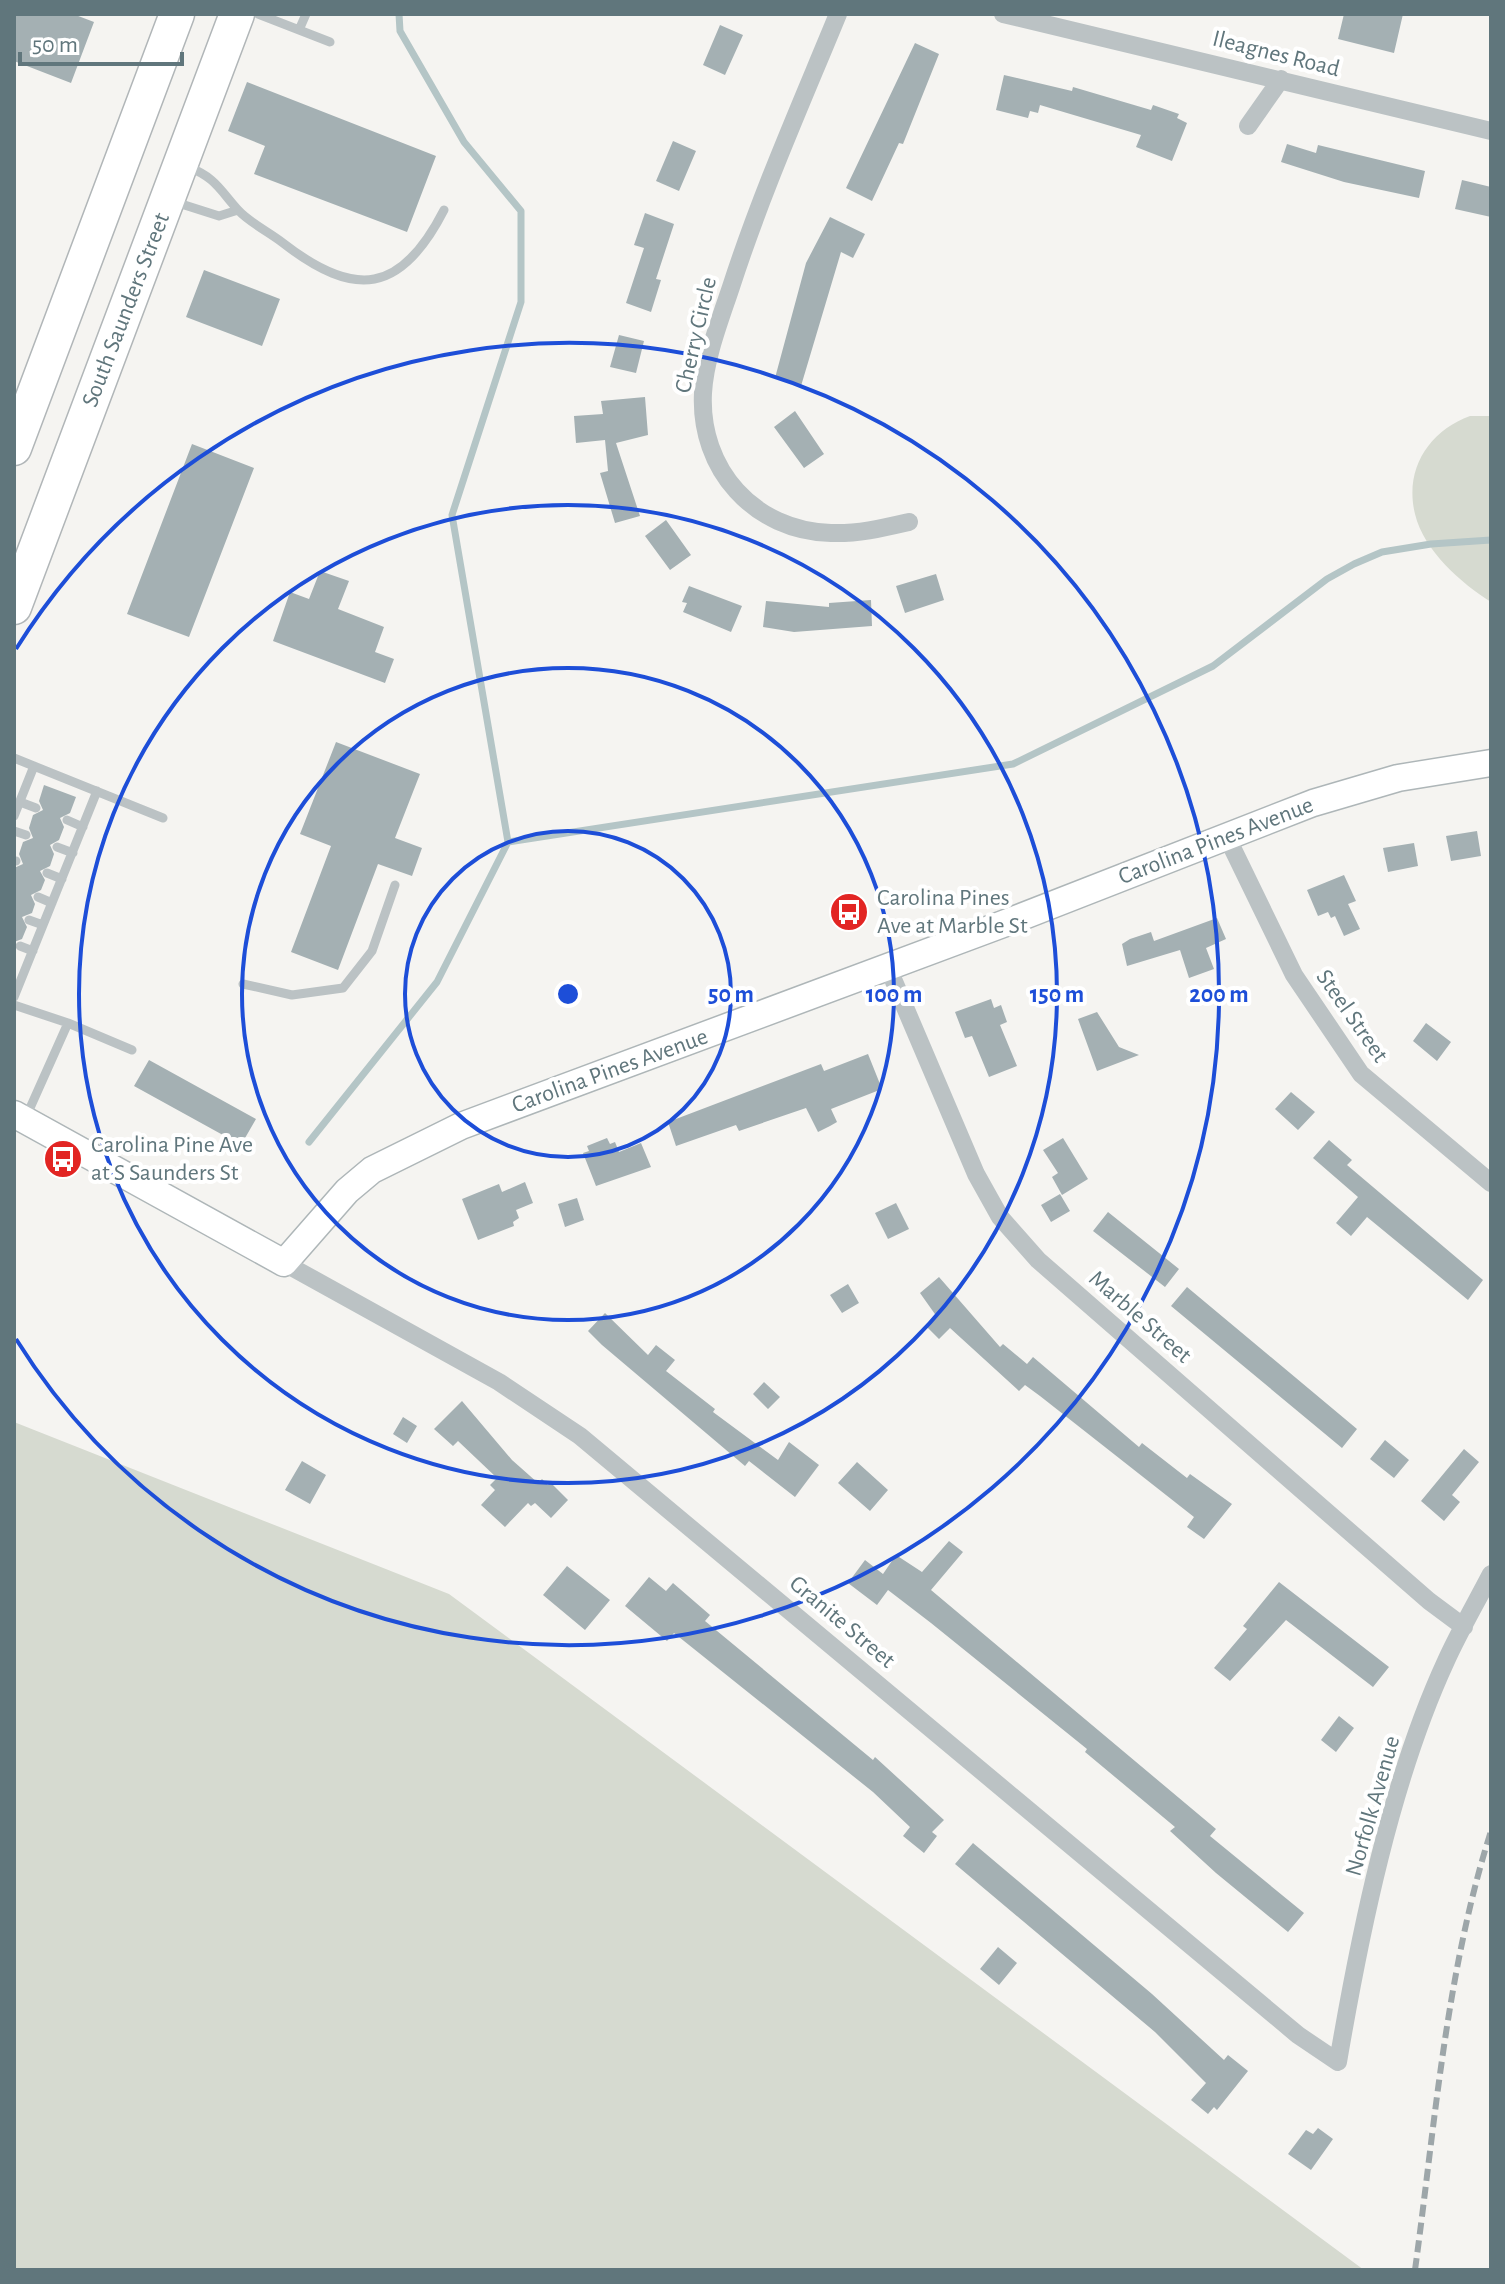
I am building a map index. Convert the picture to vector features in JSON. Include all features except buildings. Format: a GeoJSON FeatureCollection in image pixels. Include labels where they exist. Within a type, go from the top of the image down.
{"type":"FeatureCollection","features":[{"type":"Feature","properties":{"kind":"highway"},"geometry":{"type":"LineString","coordinates":[[14,448],[177,14]]}},
{"type":"Feature","properties":{"kind":"highway","name":"South Saunders Street"},"geometry":{"type":"LineString","coordinates":[[14,607],[237,14]]}},
{"type":"Feature","properties":{"kind":"street","name":"Cherry Circle"},"geometry":{"type":"LineString","coordinates":[[838,14],[768,182],[721,315],[703,391],[704,425],[721,473],[735,491],[755,509],[781,524],[830,533],[866,531],[909,522]]}},
{"type":"Feature","properties":{"kind":"street","name":"Ileagnes Road"},"geometry":{"type":"LineString","coordinates":[[1003,14],[1491,131]]}},
{"type":"Feature","properties":{"kind":"street"},"geometry":{"type":"LineString","coordinates":[[1248,126],[1281,79]]}},
{"type":"Feature","properties":{"kind":"street","name":"Carolina Pines Avenue"},"geometry":{"type":"LineString","coordinates":[[284,1263],[347,1191],[372,1170],[413,1147],[887,965],[1003,924],[1226,835],[1356,789],[1444,769],[1491,763]]}},
{"type":"Feature","properties":{"kind":"street","name":"Steel Street"},"geometry":{"type":"LineString","coordinates":[[1226,835],[1294,975],[1361,1074],[1491,1183]]}},
{"type":"Feature","properties":{"kind":"street","name":"Marble Street"},"geometry":{"type":"LineString","coordinates":[[887,965],[976,1174],[1000,1217],[1038,1260],[1429,1601],[1464,1627]]}},
{"type":"Feature","properties":{"kind":"street"},"geometry":{"type":"LineString","coordinates":[[19,1117],[284,1263]]}},
{"type":"Feature","properties":{"kind":"street","name":"Granite Street"},"geometry":{"type":"LineString","coordinates":[[284,1263],[499,1382],[580,1436],[1298,2035],[1338,2062]]}},
{"type":"Feature","properties":{"kind":"street","name":"Norfolk Avenue"},"geometry":{"type":"LineString","coordinates":[[1338,2062],[1357,1955],[1418,1734],[1445,1662],[1491,1574]]}},
{"type":"Feature","properties":{"kind":"lane"},"geometry":{"type":"LineString","coordinates":[[258,14],[330,42]]}},
{"type":"Feature","properties":{"kind":"lane"},"geometry":{"type":"LineString","coordinates":[[299,30],[306,14]]}},
{"type":"Feature","properties":{"kind":"lane"},"geometry":{"type":"LineString","coordinates":[[181,164],[201,172],[226,191],[238,210],[301,257],[345,279],[365,282],[383,278],[425,247],[444,210]]}},
{"type":"Feature","properties":{"kind":"lane"},"geometry":{"type":"LineString","coordinates":[[168,199],[219,216],[238,210]]}},
{"type":"Feature","properties":{"kind":"lane"},"geometry":{"type":"LineString","coordinates":[[14,758],[163,818]]}},
{"type":"Feature","properties":{"kind":"lane"},"geometry":{"type":"LineString","coordinates":[[14,816],[34,766]]}},
{"type":"Feature","properties":{"kind":"lane"},"geometry":{"type":"LineString","coordinates":[[14,997],[19,972],[33,951],[97,791]]}},
{"type":"Feature","properties":{"kind":"lane"},"geometry":{"type":"LineString","coordinates":[[20,802],[36,808]]}},
{"type":"Feature","properties":{"kind":"lane"},"geometry":{"type":"LineString","coordinates":[[67,820],[83,827]]}},
{"type":"Feature","properties":{"kind":"lane"},"geometry":{"type":"LineString","coordinates":[[14,831],[26,835]]}},
{"type":"Feature","properties":{"kind":"lane"},"geometry":{"type":"LineString","coordinates":[[57,847],[73,853]]}},
{"type":"Feature","properties":{"kind":"lane"},"geometry":{"type":"LineString","coordinates":[[47,873],[62,879]]}},
{"type":"Feature","properties":{"kind":"lane"},"geometry":{"type":"LineString","coordinates":[[243,984],[292,995],[343,988],[372,951],[395,885]]}},
{"type":"Feature","properties":{"kind":"lane"},"geometry":{"type":"LineString","coordinates":[[38,897],[52,903]]}},
{"type":"Feature","properties":{"kind":"lane"},"geometry":{"type":"LineString","coordinates":[[29,920],[43,925]]}},
{"type":"Feature","properties":{"kind":"lane"},"geometry":{"type":"LineString","coordinates":[[20,946],[33,951]]}},
{"type":"Feature","properties":{"kind":"lane"},"geometry":{"type":"LineString","coordinates":[[14,1005],[68,1023],[132,1050]]}},
{"type":"Feature","properties":{"kind":"lane"},"geometry":{"type":"LineString","coordinates":[[19,1117],[68,1023]]}},
{"type":"Feature","properties":{"kind":"shaded area"},"geometry":{"type":"Polygon","coordinates":[[[1470,416],[1491,416],[1491,602],[1456,576],[1426,541],[1415,514],[1413,497],[1413,482],[1423,454],[1443,431],[1470,416]]]}},
{"type":"Feature","properties":{"kind":"shaded area"},"geometry":{"type":"Polygon","coordinates":[[[14,1422],[449,1594],[1364,2270],[14,2270],[14,1422]]]}},
{"type":"Feature","properties":{"kind":"waterway"},"geometry":{"type":"LineString","coordinates":[[309,1142],[437,982],[508,842],[452,515],[521,302],[521,211],[464,142],[400,31],[399,14]]}},
{"type":"Feature","properties":{"kind":"waterway"},"geometry":{"type":"LineString","coordinates":[[508,842],[1013,764],[1213,666],[1327,579],[1354,564],[1382,552],[1431,544],[1491,540]]}},
{"type":"Feature","properties":{"kind":"railway"},"geometry":{"type":"LineString","coordinates":[[1415,2270],[1452,1993],[1491,1831]]}},
{"type":"Feature","properties":{"kind":"place","name":"Carolina Pines Ave at Marble St"},"geometry":{"type":"Point","coordinates":[849,912]}},
{"type":"Feature","properties":{"kind":"place","name":"Carolina Pine Ave at S Saunders St"},"geometry":{"type":"Point","coordinates":[63,1159]}}]}
